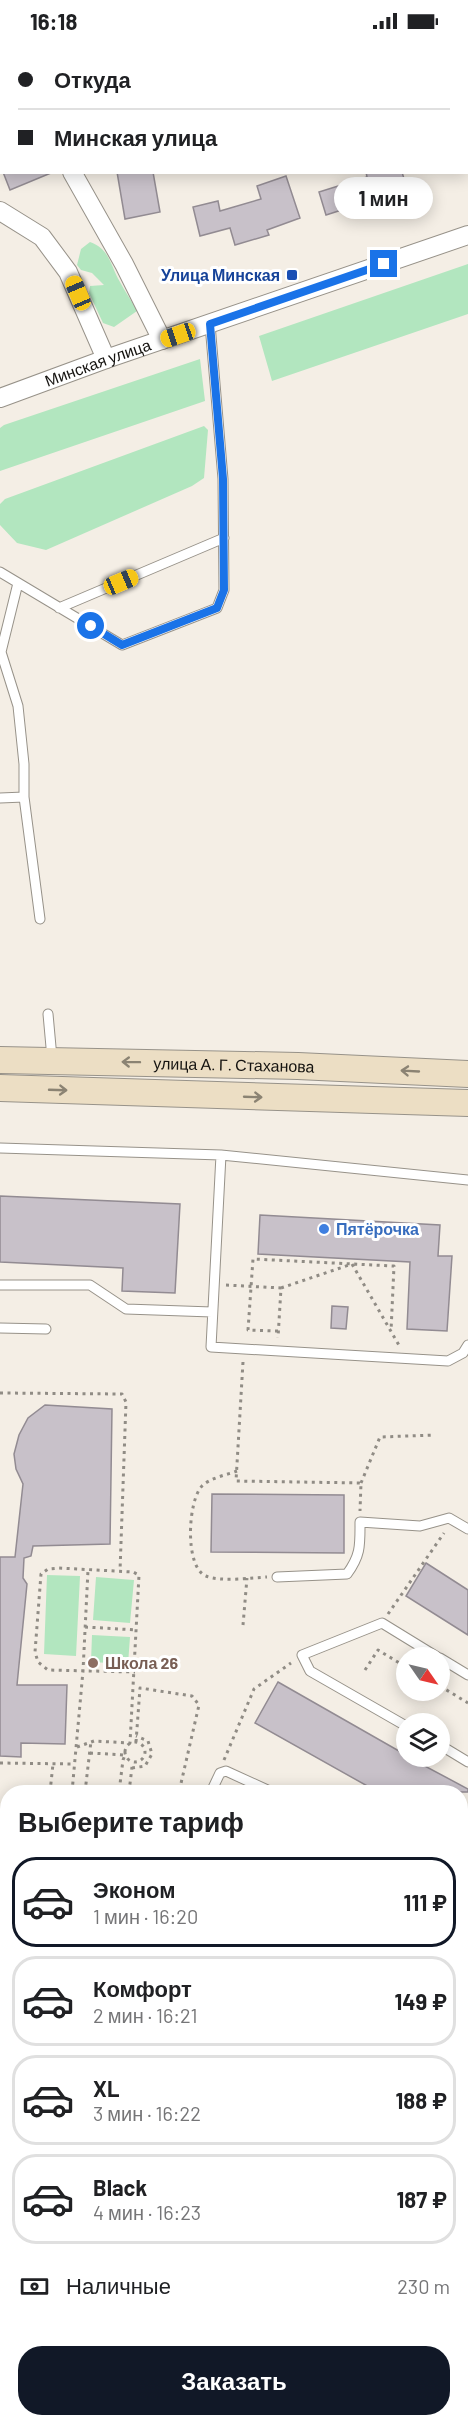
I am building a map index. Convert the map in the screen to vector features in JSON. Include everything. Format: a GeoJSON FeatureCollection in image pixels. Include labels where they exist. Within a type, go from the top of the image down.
{"type":"FeatureCollection","features":[{"type":"Feature","properties":{"kind":"main road","name":"улица А. Г. Стаханова"},"geometry":{"type":"LineString","coordinates":[[0,1060],[298,1066],[468,1074]]}},
{"type":"Feature","properties":{"kind":"main road","name":"улица А. Г. Стаханова"},"geometry":{"type":"LineString","coordinates":[[0,1088],[468,1103]]}},
{"type":"Feature","properties":{"kind":"street"},"geometry":{"type":"LineString","coordinates":[[73,174],[124,264],[162,340]]}},
{"type":"Feature","properties":{"kind":"street"},"geometry":{"type":"LineString","coordinates":[[0,211],[42,237],[68,272],[106,359]]}},
{"type":"Feature","properties":{"kind":"street","name":"Минская улица"},"geometry":{"type":"LineString","coordinates":[[0,398],[106,359],[468,235]]}},
{"type":"Feature","properties":{"kind":"lane"},"geometry":{"type":"LineString","coordinates":[[0,572],[122,645],[217,608],[224,590],[223,479],[210,324]]}},
{"type":"Feature","properties":{"kind":"lane"},"geometry":{"type":"LineString","coordinates":[[60,608],[224,538]]}},
{"type":"Feature","properties":{"kind":"lane"},"geometry":{"type":"LineString","coordinates":[[18,583],[1,653],[18,706],[24,764],[24,797],[40,919]]}},
{"type":"Feature","properties":{"kind":"lane"},"geometry":{"type":"LineString","coordinates":[[0,798],[24,797]]}},
{"type":"Feature","properties":{"kind":"lane"},"geometry":{"type":"LineString","coordinates":[[48,1014],[52,1061]]}},
{"type":"Feature","properties":{"kind":"lane"},"geometry":{"type":"LineString","coordinates":[[0,1148],[220,1155],[468,1180]]}},
{"type":"Feature","properties":{"kind":"lane"},"geometry":{"type":"LineString","coordinates":[[220,1155],[211,1347],[448,1361],[463,1353],[468,1345]]}},
{"type":"Feature","properties":{"kind":"lane"},"geometry":{"type":"LineString","coordinates":[[0,1285],[90,1285],[126,1309],[212,1312]]}},
{"type":"Feature","properties":{"kind":"lane"},"geometry":{"type":"LineString","coordinates":[[0,1328],[46,1329]]}},
{"type":"Feature","properties":{"kind":"lane"},"geometry":{"type":"LineString","coordinates":[[277,1577],[347,1574],[360,1552],[360,1522],[420,1526],[449,1518],[468,1529]]}},
{"type":"Feature","properties":{"kind":"lane"},"geometry":{"type":"LineString","coordinates":[[396,1720],[310,1671],[302,1655],[382,1623],[421,1647]]}},
{"type":"Feature","properties":{"kind":"lane"},"geometry":{"type":"LineString","coordinates":[[450,1664],[468,1675]]}},
{"type":"Feature","properties":{"kind":"lane"},"geometry":{"type":"LineString","coordinates":[[450,1751],[468,1762]]}},
{"type":"Feature","properties":{"kind":"lane"},"geometry":{"type":"LineString","coordinates":[[214,1785],[220,1773],[226,1771],[257,1785]]}},
{"type":"Feature","properties":{"kind":"path"},"geometry":{"type":"LineString","coordinates":[[278,1331],[248,1330],[253,1259],[394,1266],[391,1331]]}},
{"type":"Feature","properties":{"kind":"path"},"geometry":{"type":"LineString","coordinates":[[213,1285],[281,1288],[352,1264]]}},
{"type":"Feature","properties":{"kind":"path"},"geometry":{"type":"LineString","coordinates":[[352,1264],[408,1359]]}},
{"type":"Feature","properties":{"kind":"path"},"geometry":{"type":"LineString","coordinates":[[278,1352],[281,1288]]}},
{"type":"Feature","properties":{"kind":"path"},"geometry":{"type":"LineString","coordinates":[[244,1350],[236,1481],[361,1483]]}},
{"type":"Feature","properties":{"kind":"path"},"geometry":{"type":"LineString","coordinates":[[0,1393],[122,1394],[126,1402],[120,1571]]}},
{"type":"Feature","properties":{"kind":"path"},"geometry":{"type":"LineString","coordinates":[[360,1522],[361,1483],[380,1437],[435,1436]]}},
{"type":"Feature","properties":{"kind":"path"},"geometry":{"type":"LineString","coordinates":[[237,1471],[202,1485],[195,1497],[191,1555],[196,1567],[204,1576],[216,1578],[277,1577]]}},
{"type":"Feature","properties":{"kind":"path"},"geometry":{"type":"LineString","coordinates":[[382,1623],[452,1520]]}},
{"type":"Feature","properties":{"kind":"path"},"geometry":{"type":"LineString","coordinates":[[120,1785],[123,1760],[130,1743],[135,1672],[139,1575],[120,1571],[48,1569],[41,1574],[35,1652],[38,1662],[48,1670],[135,1672]]}},
{"type":"Feature","properties":{"kind":"path"},"geometry":{"type":"LineString","coordinates":[[73,1785],[83,1671],[88,1570]]}},
{"type":"Feature","properties":{"kind":"path"},"geometry":{"type":"LineString","coordinates":[[243,1625],[247,1578]]}},
{"type":"Feature","properties":{"kind":"path"},"geometry":{"type":"LineString","coordinates":[[85,1627],[137,1630]]}},
{"type":"Feature","properties":{"kind":"path"},"geometry":{"type":"LineString","coordinates":[[365,1670],[378,1650],[396,1661]]}},
{"type":"Feature","properties":{"kind":"path"},"geometry":{"type":"LineString","coordinates":[[226,1771],[224,1760],[254,1689],[302,1655]]}},
{"type":"Feature","properties":{"kind":"path"},"geometry":{"type":"LineString","coordinates":[[136,1742],[141,1688],[192,1696],[199,1705],[180,1785]]}},
{"type":"Feature","properties":{"kind":"path"},"geometry":{"type":"LineString","coordinates":[[450,1692],[468,1703]]}},
{"type":"Feature","properties":{"kind":"path"},"geometry":{"type":"LineString","coordinates":[[132,1768],[144,1767],[152,1754],[148,1741],[136,1736]]}},
{"type":"Feature","properties":{"kind":"path"},"geometry":{"type":"LineString","coordinates":[[77,1747],[91,1741],[136,1742],[144,1746],[145,1752],[143,1759],[133,1762]]}},
{"type":"Feature","properties":{"kind":"path"},"geometry":{"type":"LineString","coordinates":[[86,1785],[91,1741]]}},
{"type":"Feature","properties":{"kind":"path"},"geometry":{"type":"LineString","coordinates":[[145,1752],[152,1754]]}},
{"type":"Feature","properties":{"kind":"path"},"geometry":{"type":"LineString","coordinates":[[90,1753],[125,1755],[133,1762]]}},
{"type":"Feature","properties":{"kind":"path"},"geometry":{"type":"LineString","coordinates":[[130,1785],[133,1762]]}},
{"type":"Feature","properties":{"kind":"path"},"geometry":{"type":"LineString","coordinates":[[0,1763],[75,1764]]}},
{"type":"Feature","properties":{"kind":"path"},"geometry":{"type":"LineString","coordinates":[[51,1785],[53,1764]]}},
{"type":"Feature","properties":{"kind":"green space"},"geometry":{"type":"Polygon","coordinates":[[[90,242],[106,253],[137,311],[114,327],[103,323],[89,293],[90,286],[104,285],[92,273],[81,270],[77,265],[81,249],[90,242]]]}},
{"type":"Feature","properties":{"kind":"green space"},"geometry":{"type":"Polygon","coordinates":[[[468,264],[468,314],[272,381],[259,336],[468,264]]]}},
{"type":"Feature","properties":{"kind":"green space"},"geometry":{"type":"Polygon","coordinates":[[[200,359],[205,401],[0,471],[0,428],[4,425],[200,359]]]}},
{"type":"Feature","properties":{"kind":"green space"},"geometry":{"type":"Polygon","coordinates":[[[204,426],[208,430],[204,478],[192,486],[46,550],[17,543],[0,525],[0,504],[5,499],[204,426]]]}},
{"type":"Feature","properties":{"kind":"green space"},"geometry":{"type":"Polygon","coordinates":[[[47,1575],[80,1576],[76,1656],[44,1654],[47,1575]]]}},
{"type":"Feature","properties":{"kind":"green space"},"geometry":{"type":"Polygon","coordinates":[[[96,1577],[134,1580],[130,1623],[93,1620],[96,1577]]]}},
{"type":"Feature","properties":{"kind":"green space"},"geometry":{"type":"Polygon","coordinates":[[[92,1635],[130,1637],[128,1664],[91,1662],[92,1635]]]}},
{"type":"Feature","properties":{"kind":"building"},"geometry":{"type":"Polygon","coordinates":[[[4,174],[49,174],[10,190],[4,174]]]}},
{"type":"Feature","properties":{"kind":"building"},"geometry":{"type":"Polygon","coordinates":[[[117,174],[153,174],[160,212],[125,219],[117,174]]]}},
{"type":"Feature","properties":{"kind":"building"},"geometry":{"type":"Polygon","coordinates":[[[366,174],[403,174],[407,189],[326,215],[319,192],[367,177],[366,174]]]}},
{"type":"Feature","properties":{"kind":"building"},"geometry":{"type":"Polygon","coordinates":[[[286,176],[300,218],[267,230],[269,235],[235,245],[230,228],[200,236],[193,207],[218,201],[220,211],[261,199],[257,186],[286,176]]]}},
{"type":"Feature","properties":{"kind":"building"},"geometry":{"type":"Polygon","coordinates":[[[0,1196],[180,1204],[175,1293],[122,1291],[123,1268],[0,1262],[0,1196]]]}},
{"type":"Feature","properties":{"kind":"building"},"geometry":{"type":"Polygon","coordinates":[[[260,1215],[440,1225],[438,1256],[452,1256],[447,1331],[407,1329],[410,1262],[258,1254],[260,1215]]]}},
{"type":"Feature","properties":{"kind":"building"},"geometry":{"type":"Polygon","coordinates":[[[332,1306],[348,1307],[346,1329],[331,1328],[332,1306]]]}},
{"type":"Feature","properties":{"kind":"building"},"geometry":{"type":"Polygon","coordinates":[[[45,1405],[112,1409],[110,1544],[33,1546],[31,1556],[24,1558],[23,1578],[27,1584],[17,1685],[67,1685],[65,1744],[21,1743],[21,1757],[0,1756],[0,1557],[15,1557],[23,1484],[16,1469],[14,1454],[19,1435],[28,1418],[45,1405]]]}},
{"type":"Feature","properties":{"kind":"building"},"geometry":{"type":"Polygon","coordinates":[[[212,1494],[344,1495],[344,1553],[211,1552],[212,1494]]]}},
{"type":"Feature","properties":{"kind":"building"},"geometry":{"type":"Polygon","coordinates":[[[426,1563],[468,1590],[468,1635],[406,1596],[426,1563]]]}},
{"type":"Feature","properties":{"kind":"building"},"geometry":{"type":"Polygon","coordinates":[[[278,1682],[396,1749],[396,1767],[427,1767],[460,1785],[366,1785],[255,1723],[278,1682]]]}},
{"type":"Feature","properties":{"kind":"place","name":"Улица Минская"},"geometry":{"type":"Point","coordinates":[292,275]}},
{"type":"Feature","properties":{"kind":"place","name":"Пятёрочка"},"geometry":{"type":"Point","coordinates":[324,1229]}},
{"type":"Feature","properties":{"kind":"place","name":"Школа 26"},"geometry":{"type":"Point","coordinates":[93,1663]}},
{"type":"Feature","properties":{"kind":"route"},"geometry":{"type":"LineString","coordinates":[[91,626],[122,645],[217,608],[224,590],[223,479],[210,324],[384,264]]}}]}
